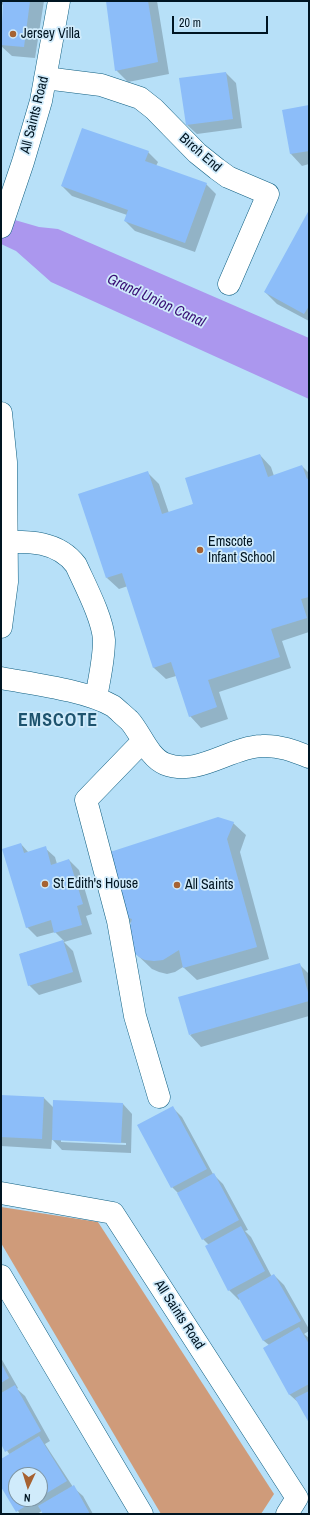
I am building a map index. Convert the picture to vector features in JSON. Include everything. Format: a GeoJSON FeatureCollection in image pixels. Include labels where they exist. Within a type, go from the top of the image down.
{"type":"FeatureCollection","features":[{"type":"Feature","properties":{"kind":"street","name":"All Saints Road"},"geometry":{"type":"LineString","coordinates":[[1,227],[35,123],[59,1]]}},
{"type":"Feature","properties":{"kind":"street","name":"Birch End"},"geometry":{"type":"LineString","coordinates":[[45,78],[101,85],[140,98],[154,109],[197,153],[217,169],[228,177],[268,194],[229,284]]}},
{"type":"Feature","properties":{"kind":"street"},"geometry":{"type":"LineString","coordinates":[[1,413],[6,462],[4,542],[7,582],[1,627]]}},
{"type":"Feature","properties":{"kind":"street"},"geometry":{"type":"LineString","coordinates":[[4,542],[52,546],[70,558],[76,565],[102,626],[104,640],[103,655],[96,698]]}},
{"type":"Feature","properties":{"kind":"street"},"geometry":{"type":"LineString","coordinates":[[1,678],[96,698],[113,707],[130,721],[154,756],[165,764],[182,767],[201,764],[248,748],[263,746],[289,749],[309,757]]}},
{"type":"Feature","properties":{"kind":"street"},"geometry":{"type":"LineString","coordinates":[[143,741],[86,800],[118,921],[135,1016],[159,1097]]}},
{"type":"Feature","properties":{"kind":"street","name":"All Saints Road"},"geometry":{"type":"LineString","coordinates":[[1,1193],[113,1213],[297,1498],[287,1514]]}},
{"type":"Feature","properties":{"kind":"street"},"geometry":{"type":"LineString","coordinates":[[1,1276],[142,1514]]}},
{"type":"Feature","properties":{"kind":"shaded area"},"geometry":{"type":"Polygon","coordinates":[[[1,1207],[98,1222],[274,1494],[261,1514],[161,1514],[1,1243],[1,1207]]]}},
{"type":"Feature","properties":{"kind":"water","name":"Grand Union Canal"},"geometry":{"type":"Polygon","coordinates":[[[1,216],[39,227],[58,229],[309,338],[309,399],[51,282],[16,251],[1,244],[1,216]]]}},
{"type":"Feature","properties":{"kind":"building","name":"Jersey Villa"},"geometry":{"type":"Polygon","coordinates":[[[3,1],[30,1],[24,47],[1,45],[3,1]]]}},
{"type":"Feature","properties":{"kind":"building"},"geometry":{"type":"Polygon","coordinates":[[[106,1],[148,1],[158,62],[115,71],[106,1]]]}},
{"type":"Feature","properties":{"kind":"building"},"geometry":{"type":"Polygon","coordinates":[[[226,72],[233,119],[186,125],[179,78],[226,72]]]}},
{"type":"Feature","properties":{"kind":"building"},"geometry":{"type":"Polygon","coordinates":[[[309,105],[309,151],[290,154],[282,110],[309,105]]]}},
{"type":"Feature","properties":{"kind":"building"},"geometry":{"type":"Polygon","coordinates":[[[82,128],[149,151],[145,161],[207,183],[185,243],[124,221],[128,210],[61,186],[82,128]]]}},
{"type":"Feature","properties":{"kind":"building"},"geometry":{"type":"Polygon","coordinates":[[[309,210],[309,306],[304,314],[264,292],[309,210]]]}},
{"type":"Feature","properties":{"kind":"building"},"geometry":{"type":"Polygon","coordinates":[[[260,454],[268,477],[302,465],[307,479],[309,478],[309,597],[301,599],[307,618],[271,629],[280,657],[208,680],[217,707],[189,717],[171,662],[153,668],[122,573],[106,578],[78,494],[148,471],[162,514],[193,504],[185,478],[260,454]]]}},
{"type":"Feature","properties":{"kind":"building","name":"All Saints"},"geometry":{"type":"Polygon","coordinates":[[[218,817],[234,822],[227,839],[257,947],[183,968],[179,950],[163,960],[145,960],[139,957],[132,951],[129,930],[132,919],[123,916],[104,854],[218,817]]]}},
{"type":"Feature","properties":{"kind":"building","name":"St Edith's House"},"geometry":{"type":"Polygon","coordinates":[[[21,843],[24,853],[46,846],[51,865],[69,859],[83,904],[77,906],[82,925],[54,933],[51,920],[26,928],[2,849],[21,843]]]}},
{"type":"Feature","properties":{"kind":"building"},"geometry":{"type":"Polygon","coordinates":[[[63,940],[73,972],[28,986],[19,954],[63,940]]]}},
{"type":"Feature","properties":{"kind":"building"},"geometry":{"type":"Polygon","coordinates":[[[300,963],[309,1001],[189,1035],[178,997],[300,963]]]}},
{"type":"Feature","properties":{"kind":"building"},"geometry":{"type":"Polygon","coordinates":[[[1,1095],[44,1097],[42,1139],[1,1137],[1,1095]]]}},
{"type":"Feature","properties":{"kind":"building"},"geometry":{"type":"Polygon","coordinates":[[[53,1100],[123,1103],[121,1143],[52,1140],[53,1100]]]}},
{"type":"Feature","properties":{"kind":"building"},"geometry":{"type":"Polygon","coordinates":[[[173,1106],[207,1169],[171,1188],[137,1125],[173,1106]]]}},
{"type":"Feature","properties":{"kind":"building"},"geometry":{"type":"Polygon","coordinates":[[[214,1173],[239,1220],[202,1240],[177,1193],[214,1173]]]}},
{"type":"Feature","properties":{"kind":"building"},"geometry":{"type":"Polygon","coordinates":[[[241,1226],[265,1271],[228,1291],[205,1246],[241,1226]]]}},
{"type":"Feature","properties":{"kind":"building"},"geometry":{"type":"Polygon","coordinates":[[[274,1274],[301,1321],[263,1341],[237,1295],[274,1274]]]}},
{"type":"Feature","properties":{"kind":"building"},"geometry":{"type":"Polygon","coordinates":[[[299,1327],[309,1344],[309,1384],[289,1395],[263,1348],[299,1327]]]}},
{"type":"Feature","properties":{"kind":"building"},"geometry":{"type":"Polygon","coordinates":[[[1,1363],[9,1378],[1,1383],[1,1363]]]}},
{"type":"Feature","properties":{"kind":"building"},"geometry":{"type":"Polygon","coordinates":[[[15,1385],[41,1431],[5,1452],[1,1444],[1,1393],[15,1385]]]}},
{"type":"Feature","properties":{"kind":"building"},"geometry":{"type":"Polygon","coordinates":[[[309,1391],[309,1423],[295,1398],[309,1391]]]}},
{"type":"Feature","properties":{"kind":"building"},"geometry":{"type":"Polygon","coordinates":[[[39,1436],[67,1481],[48,1492],[48,1467],[8,1467],[8,1499],[1,1487],[1,1459],[39,1436]]]}},
{"type":"Feature","properties":{"kind":"building"},"geometry":{"type":"Polygon","coordinates":[[[74,1485],[90,1514],[43,1514],[39,1507],[48,1507],[48,1500],[74,1485]]]}},
{"type":"Feature","properties":{"kind":"building"},"geometry":{"type":"Polygon","coordinates":[[[13,1507],[24,1507],[16,1512],[13,1507]]]}},
{"type":"Feature","properties":{"kind":"place","name":"Jersey Villa"},"geometry":{"type":"Point","coordinates":[13,34]}},
{"type":"Feature","properties":{"kind":"place","name":"Emscote Infant School"},"geometry":{"type":"Point","coordinates":[200,550]}},
{"type":"Feature","properties":{"kind":"place","name":"St Edith's House"},"geometry":{"type":"Point","coordinates":[45,884]}},
{"type":"Feature","properties":{"kind":"place","name":"All Saints"},"geometry":{"type":"Point","coordinates":[177,885]}},
{"type":"Feature","properties":{"kind":"district","name":"EMSCOTE"},"geometry":{"type":"Point","coordinates":[58,721]}}]}
